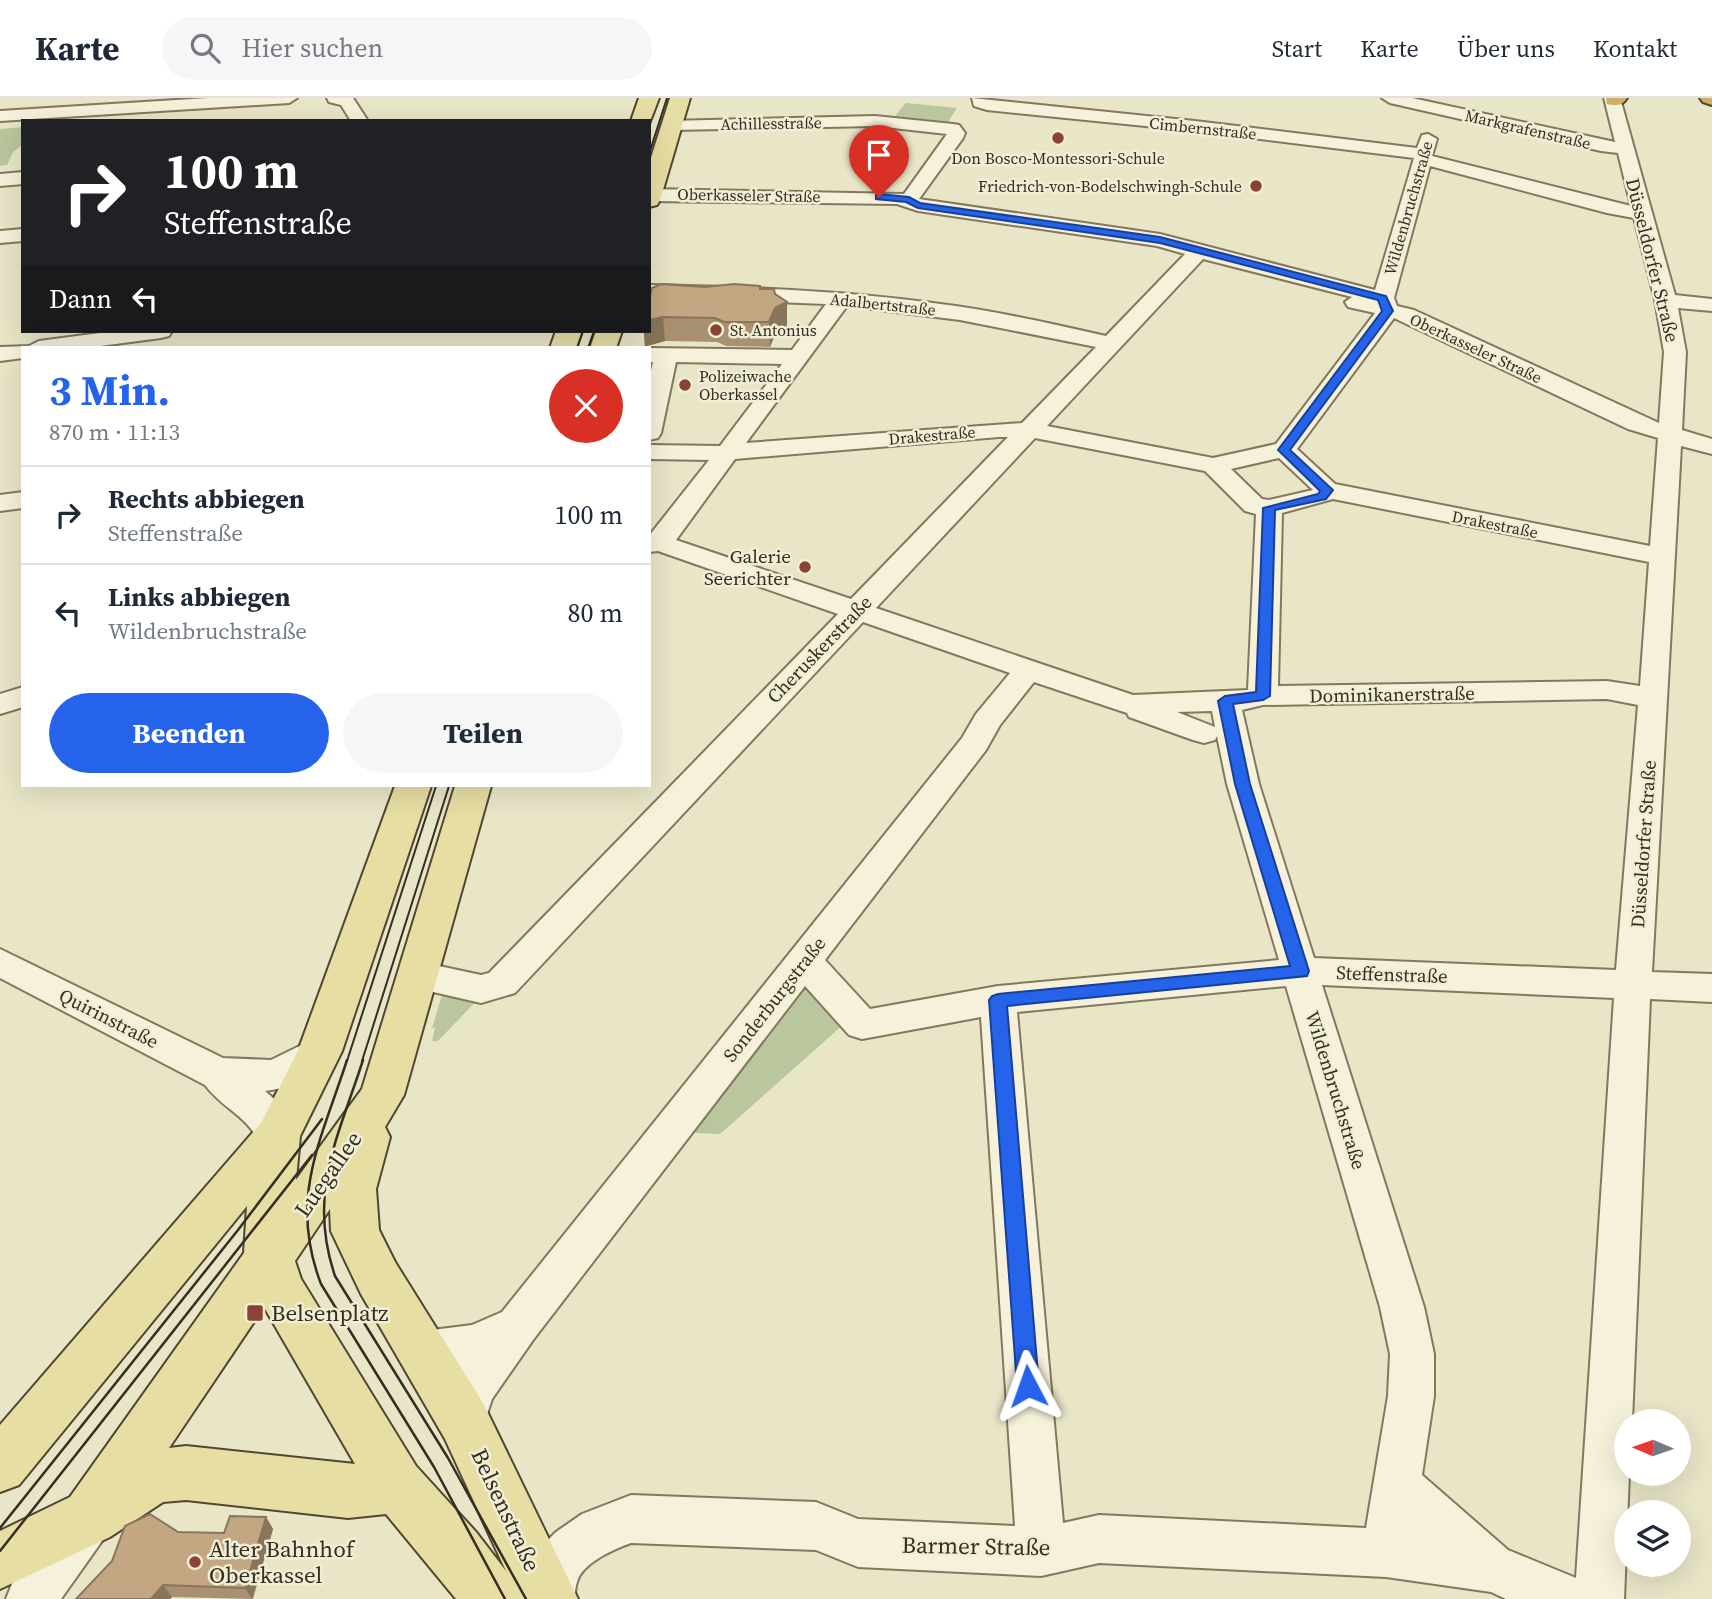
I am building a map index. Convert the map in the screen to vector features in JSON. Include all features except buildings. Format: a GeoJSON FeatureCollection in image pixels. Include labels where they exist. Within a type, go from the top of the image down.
{"type":"FeatureCollection","features":[{"type":"Feature","properties":{"kind":"main road"},"geometry":{"type":"LineString","coordinates":[[642,119],[649,98]]}},
{"type":"Feature","properties":{"kind":"main road"},"geometry":{"type":"LineString","coordinates":[[651,194],[680,98]]}},
{"type":"Feature","properties":{"kind":"main road"},"geometry":{"type":"LineString","coordinates":[[0,1466],[277,1136],[320,1051],[414,787]]}},
{"type":"Feature","properties":{"kind":"main road","name":"Luegallee"},"geometry":{"type":"LineString","coordinates":[[90,1517],[382,1095],[473,787]]}},
{"type":"Feature","properties":{"kind":"main road"},"geometry":{"type":"LineString","coordinates":[[382,1095],[356,1170],[351,1209],[355,1231],[378,1278],[464,1421]]}},
{"type":"Feature","properties":{"kind":"main road"},"geometry":{"type":"LineString","coordinates":[[277,1136],[268,1222],[269,1257],[279,1288],[336,1379],[397,1485],[456,1552],[492,1599]]}},
{"type":"Feature","properties":{"kind":"main road","name":"Belsenstraße"},"geometry":{"type":"LineString","coordinates":[[464,1421],[549,1599]]}},
{"type":"Feature","properties":{"kind":"main road"},"geometry":{"type":"LineString","coordinates":[[0,1561],[90,1517],[142,1481],[166,1474],[348,1491],[369,1491],[397,1485]]}},
{"type":"Feature","properties":{"kind":"street"},"geometry":{"type":"LineString","coordinates":[[0,116],[289,98]]}},
{"type":"Feature","properties":{"kind":"street"},"geometry":{"type":"LineString","coordinates":[[335,98],[347,101],[359,119]]}},
{"type":"Feature","properties":{"kind":"street","name":"Markgrafenstraße"},"geometry":{"type":"LineString","coordinates":[[1390,98],[1436,103],[1601,146],[1625,148]]}},
{"type":"Feature","properties":{"kind":"street","name":"Düsseldorfer Straße"},"geometry":{"type":"LineString","coordinates":[[1599,1599],[1633,983],[1664,557],[1675,352],[1666,300],[1614,99]]}},
{"type":"Feature","properties":{"kind":"street","name":"Cimbernstraße"},"geometry":{"type":"LineString","coordinates":[[981,101],[1424,157],[1614,209],[1642,213]]}},
{"type":"Feature","properties":{"kind":"street","name":"Wildenbruchstraße"},"geometry":{"type":"LineString","coordinates":[[1284,450],[1385,304],[1436,103]]}},
{"type":"Feature","properties":{"kind":"street","name":"Achillesstraße"},"geometry":{"type":"LineString","coordinates":[[672,125],[877,115],[953,130],[956,133],[954,138],[909,200]]}},
{"type":"Feature","properties":{"kind":"street"},"geometry":{"type":"LineString","coordinates":[[0,180],[21,178]]}},
{"type":"Feature","properties":{"kind":"street","name":"Oberkasseler Straße"},"geometry":{"type":"LineString","coordinates":[[651,197],[866,196],[909,200],[918,205],[1160,240],[1227,268],[1385,304]]}},
{"type":"Feature","properties":{"kind":"street"},"geometry":{"type":"LineString","coordinates":[[0,237],[21,235]]}},
{"type":"Feature","properties":{"kind":"street","name":"Oberkasseler Straße"},"geometry":{"type":"LineString","coordinates":[[1196,256],[1385,304],[1601,408],[1670,435],[1712,447]]}},
{"type":"Feature","properties":{"kind":"street","name":"Cheruskerstraße"},"geometry":{"type":"LineString","coordinates":[[416,975],[481,989],[502,983],[1196,256]]}},
{"type":"Feature","properties":{"kind":"street","name":"Adalbertstraße"},"geometry":{"type":"LineString","coordinates":[[651,291],[782,294],[841,299],[962,313],[1113,344]]}},
{"type":"Feature","properties":{"kind":"street"},"geometry":{"type":"LineString","coordinates":[[654,544],[729,452],[841,299]]}},
{"type":"Feature","properties":{"kind":"street"},"geometry":{"type":"LineString","coordinates":[[1666,300],[1712,305]]}},
{"type":"Feature","properties":{"kind":"street"},"geometry":{"type":"LineString","coordinates":[[53,346],[147,333]]}},
{"type":"Feature","properties":{"kind":"street"},"geometry":{"type":"LineString","coordinates":[[0,354],[21,351]]}},
{"type":"Feature","properties":{"kind":"street"},"geometry":{"type":"LineString","coordinates":[[651,416],[658,355],[796,357]]}},
{"type":"Feature","properties":{"kind":"street","name":"Drakestraße"},"geometry":{"type":"LineString","coordinates":[[651,452],[729,452],[999,430],[1030,430],[1213,465]]}},
{"type":"Feature","properties":{"kind":"street"},"geometry":{"type":"LineString","coordinates":[[1284,450],[1327,490],[1322,496],[1269,508],[1254,506],[1213,465],[1284,450]]}},
{"type":"Feature","properties":{"kind":"street","name":"Drakestraße"},"geometry":{"type":"LineString","coordinates":[[1327,490],[1664,557]]}},
{"type":"Feature","properties":{"kind":"street"},"geometry":{"type":"LineString","coordinates":[[1263,696],[1269,508]]}},
{"type":"Feature","properties":{"kind":"street","name":"Dominikanerstraße"},"geometry":{"type":"LineString","coordinates":[[654,544],[856,610],[1204,733]]}},
{"type":"Feature","properties":{"kind":"street","name":"Sonderburgstraße"},"geometry":{"type":"LineString","coordinates":[[464,1421],[472,1390],[519,1326],[975,743],[986,721],[1027,671]]}},
{"type":"Feature","properties":{"kind":"street","name":"Dominikanerstraße"},"geometry":{"type":"LineString","coordinates":[[1131,705],[1225,701],[1263,696],[1607,690],[1653,698]]}},
{"type":"Feature","properties":{"kind":"street"},"geometry":{"type":"LineString","coordinates":[[0,705],[21,697]]}},
{"type":"Feature","properties":{"kind":"street","name":"Wildenbruchstraße"},"geometry":{"type":"LineString","coordinates":[[1225,701],[1243,784],[1402,1307],[1412,1354],[1411,1396],[1386,1553]]}},
{"type":"Feature","properties":{"kind":"street","name":"Steffenstraße"},"geometry":{"type":"LineString","coordinates":[[804,961],[862,1024],[998,1000],[1301,971],[1712,988]]}},
{"type":"Feature","properties":{"kind":"street","name":"Quirinstraße"},"geometry":{"type":"LineString","coordinates":[[0,962],[219,1074],[265,1076],[280,1073],[306,1062],[320,1051]]}},
{"type":"Feature","properties":{"kind":"street"},"geometry":{"type":"LineString","coordinates":[[998,1000],[1041,1552]]}},
{"type":"Feature","properties":{"kind":"street","name":"Quirinstraße"},"geometry":{"type":"LineString","coordinates":[[219,1074],[227,1087],[261,1108],[272,1120],[277,1136]]}},
{"type":"Feature","properties":{"kind":"street","name":"Sonderburgstraße"},"geometry":{"type":"LineString","coordinates":[[424,1351],[462,1349],[486,1343],[519,1326]]}},
{"type":"Feature","properties":{"kind":"street"},"geometry":{"type":"LineString","coordinates":[[1397,1484],[1491,1568]]}},
{"type":"Feature","properties":{"kind":"street"},"geometry":{"type":"LineString","coordinates":[[31,1599],[90,1517]]}},
{"type":"Feature","properties":{"kind":"street","name":"Barmer Straße"},"geometry":{"type":"LineString","coordinates":[[549,1599],[554,1568],[573,1549],[599,1531],[631,1519],[816,1526],[858,1544],[1041,1552],[1099,1539],[1386,1553],[1491,1568],[1566,1599]]}},
{"type":"Feature","properties":{"kind":"green space"},"geometry":{"type":"Polygon","coordinates":[[[906,103],[957,108],[948,122],[895,116],[906,103]]]}},
{"type":"Feature","properties":{"kind":"green space"},"geometry":{"type":"Polygon","coordinates":[[[21,127],[21,146],[13,152],[7,165],[0,166],[0,129],[21,127]]]}},
{"type":"Feature","properties":{"kind":"green space"},"geometry":{"type":"Polygon","coordinates":[[[801,982],[845,1023],[720,1134],[696,1133],[692,1123],[801,982]]]}},
{"type":"Feature","properties":{"kind":"green space"},"geometry":{"type":"Polygon","coordinates":[[[443,992],[481,996],[438,1041],[432,1041],[435,1028],[432,1028],[443,992]]]}},
{"type":"Feature","properties":{"kind":"tram line"},"geometry":{"type":"LineString","coordinates":[[651,148],[667,98]]}},
{"type":"Feature","properties":{"kind":"tram line"},"geometry":{"type":"LineString","coordinates":[[578,346],[582,333]]}},
{"type":"Feature","properties":{"kind":"tram line"},"geometry":{"type":"LineString","coordinates":[[589,346],[593,333]]}},
{"type":"Feature","properties":{"kind":"tram line"},"geometry":{"type":"LineString","coordinates":[[347,1061],[436,787]]}},
{"type":"Feature","properties":{"kind":"tram line"},"geometry":{"type":"LineString","coordinates":[[362,1061],[449,787]]}},
{"type":"Feature","properties":{"kind":"tram line"},"geometry":{"type":"LineString","coordinates":[[347,1060],[319,1144],[308,1197],[307,1224],[321,1284],[434,1467],[505,1599]]}},
{"type":"Feature","properties":{"kind":"tram line"},"geometry":{"type":"LineString","coordinates":[[363,1060],[336,1141],[325,1192],[327,1246],[335,1276],[448,1458],[526,1599]]}},
{"type":"Feature","properties":{"kind":"tram line"},"geometry":{"type":"LineString","coordinates":[[0,1528],[238,1230],[322,1119]]}},
{"type":"Feature","properties":{"kind":"tram line"},"geometry":{"type":"LineString","coordinates":[[0,1551],[312,1155]]}},
{"type":"Feature","properties":{"kind":"place","name":"Don Bosco-Montessori-Schule"},"geometry":{"type":"Point","coordinates":[1058,138]}},
{"type":"Feature","properties":{"kind":"place","name":"Friedrich-von-Bodelschwingh-Schule"},"geometry":{"type":"Point","coordinates":[1256,186]}},
{"type":"Feature","properties":{"kind":"place","name":"St. Antonius"},"geometry":{"type":"Point","coordinates":[716,330]}},
{"type":"Feature","properties":{"kind":"place","name":"Polizeiwache Oberkassel"},"geometry":{"type":"Point","coordinates":[685,385]}},
{"type":"Feature","properties":{"kind":"place","name":"Galerie Seerichter"},"geometry":{"type":"Point","coordinates":[805,567]}},
{"type":"Feature","properties":{"kind":"place","name":"Belsenplatz"},"geometry":{"type":"Point","coordinates":[255,1313]}},
{"type":"Feature","properties":{"kind":"place","name":"Alter Bahnhof Oberkassel"},"geometry":{"type":"Point","coordinates":[195,1562]}},
{"type":"Feature","properties":{"kind":"route"},"geometry":{"type":"LineString","coordinates":[[879,197],[1160,240],[1383,298],[1388,311],[1284,450],[1327,490],[1322,496],[1269,508],[1263,696],[1225,701],[1243,784],[1301,971],[998,1000],[1028,1386]]}}]}
